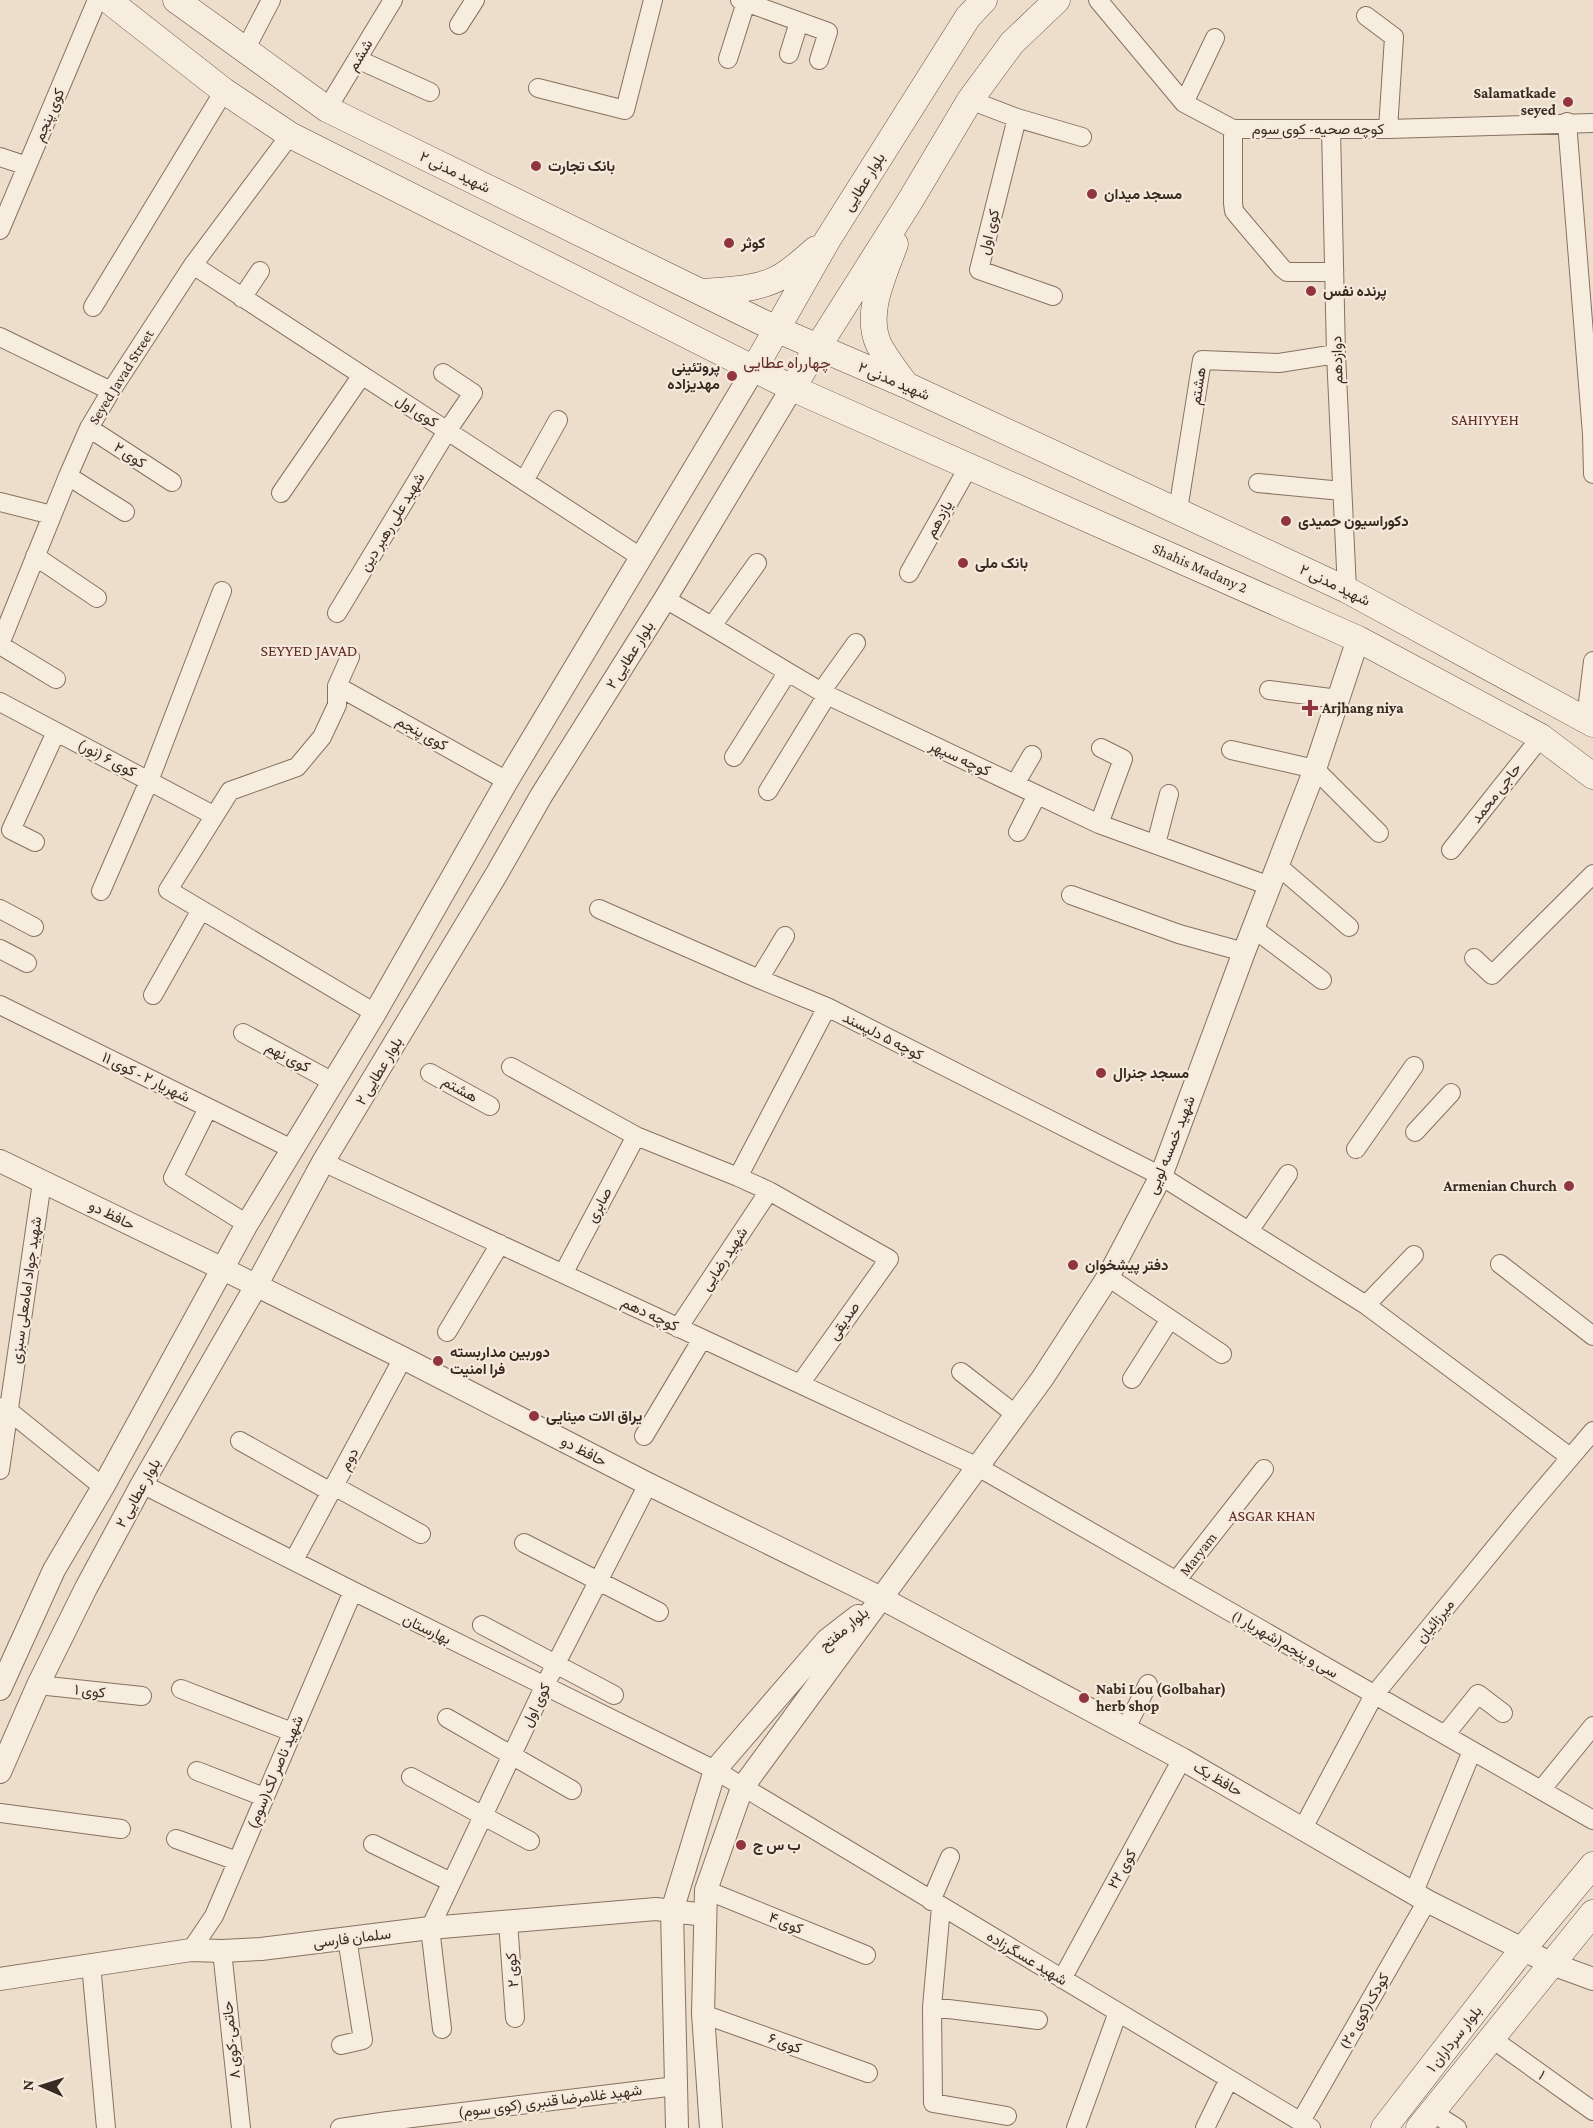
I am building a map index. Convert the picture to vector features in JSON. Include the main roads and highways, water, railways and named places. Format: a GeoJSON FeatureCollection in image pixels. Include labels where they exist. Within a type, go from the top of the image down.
{"type":"FeatureCollection","features":[{"type":"Feature","properties":{"kind":"main road"},"geometry":{"type":"LineString","coordinates":[[108,0],[225,91],[290,135],[792,388],[910,201],[970,100],[1012,44],[1057,0]]}},
{"type":"Feature","properties":{"kind":"main road","name":"شهید مدنی ۲"},"geometry":{"type":"LineString","coordinates":[[176,0],[327,109],[776,329],[906,385],[1347,590],[1554,701],[1591,724]]}},
{"type":"Feature","properties":{"kind":"main road","name":"بلوار عطایی"},"geometry":{"type":"LineString","coordinates":[[754,369],[828,239],[968,17],[984,0]]}},
{"type":"Feature","properties":{"kind":"main road"},"geometry":{"type":"LineString","coordinates":[[906,385],[879,346],[875,335],[874,310],[876,297],[910,201]]}},
{"type":"Feature","properties":{"kind":"main road"},"geometry":{"type":"LineString","coordinates":[[701,292],[763,285],[782,276],[828,239]]}},
{"type":"Feature","properties":{"kind":"main road","name":"Shahis Madany 2"},"geometry":{"type":"LineString","coordinates":[[792,388],[1358,639],[1537,735],[1587,771]]}},
{"type":"Feature","properties":{"kind":"main road"},"geometry":{"type":"LineString","coordinates":[[1537,735],[1552,738],[1563,733],[1564,722],[1554,701]]}},
{"type":"Feature","properties":{"kind":"main road"},"geometry":{"type":"LineString","coordinates":[[1587,771],[1576,755],[1577,740],[1591,724]]}},
{"type":"Feature","properties":{"kind":"main road","name":"بلوار سرداران ۱"},"geometry":{"type":"LineString","coordinates":[[1384,2128],[1523,1949],[1593,1866]]}},
{"type":"Feature","properties":{"kind":"main road","name":"بلوار سرداران ۱"},"geometry":{"type":"LineString","coordinates":[[1426,2120],[1593,1913]]}},
{"type":"Feature","properties":{"kind":"place","name":"Salamatkade seyed"},"geometry":{"type":"Point","coordinates":[1568,102]}},
{"type":"Feature","properties":{"kind":"place","name":"بانک تجارت"},"geometry":{"type":"Point","coordinates":[536,166]}},
{"type":"Feature","properties":{"kind":"place","name":"مسجد میدان"},"geometry":{"type":"Point","coordinates":[1092,194]}},
{"type":"Feature","properties":{"kind":"place","name":"کوثر"},"geometry":{"type":"Point","coordinates":[729,243]}},
{"type":"Feature","properties":{"kind":"place","name":"پرنده نفس"},"geometry":{"type":"Point","coordinates":[1311,291]}},
{"type":"Feature","properties":{"kind":"place","name":"پروتئينی مهديزاده"},"geometry":{"type":"Point","coordinates":[732,376]}},
{"type":"Feature","properties":{"kind":"place","name":"دکوراسیون حمیدی"},"geometry":{"type":"Point","coordinates":[1286,521]}},
{"type":"Feature","properties":{"kind":"place","name":"بانک ملی"},"geometry":{"type":"Point","coordinates":[963,563]}},
{"type":"Feature","properties":{"kind":"place","name":"Arjhang niya"},"geometry":{"type":"Point","coordinates":[1310,708]}},
{"type":"Feature","properties":{"kind":"place","name":"مسجد جنرال"},"geometry":{"type":"Point","coordinates":[1101,1073]}},
{"type":"Feature","properties":{"kind":"place","name":"Armenian Church"},"geometry":{"type":"Point","coordinates":[1569,1186]}},
{"type":"Feature","properties":{"kind":"place","name":"دفتر پیشخوان"},"geometry":{"type":"Point","coordinates":[1073,1265]}},
{"type":"Feature","properties":{"kind":"place","name":"دوربین مداربسته فرا امنیت"},"geometry":{"type":"Point","coordinates":[438,1361]}},
{"type":"Feature","properties":{"kind":"place","name":"یراق الات مینایی"},"geometry":{"type":"Point","coordinates":[534,1416]}},
{"type":"Feature","properties":{"kind":"place","name":"Nabi Lou (Golbahar) herb shop"},"geometry":{"type":"Point","coordinates":[1084,1698]}},
{"type":"Feature","properties":{"kind":"place","name":"ب س ج"},"geometry":{"type":"Point","coordinates":[741,1845]}},
{"type":"Feature","properties":{"kind":"district","name":"چهارراه عطایی"},"geometry":{"type":"Point","coordinates":[787,362]}},
{"type":"Feature","properties":{"kind":"district","name":"SAHIYYEH"},"geometry":{"type":"Point","coordinates":[1485,419]}},
{"type":"Feature","properties":{"kind":"district","name":"SEYYED JAVAD"},"geometry":{"type":"Point","coordinates":[309,650]}},
{"type":"Feature","properties":{"kind":"district","name":"ASGAR KHAN"},"geometry":{"type":"Point","coordinates":[1272,1515]}}]}
